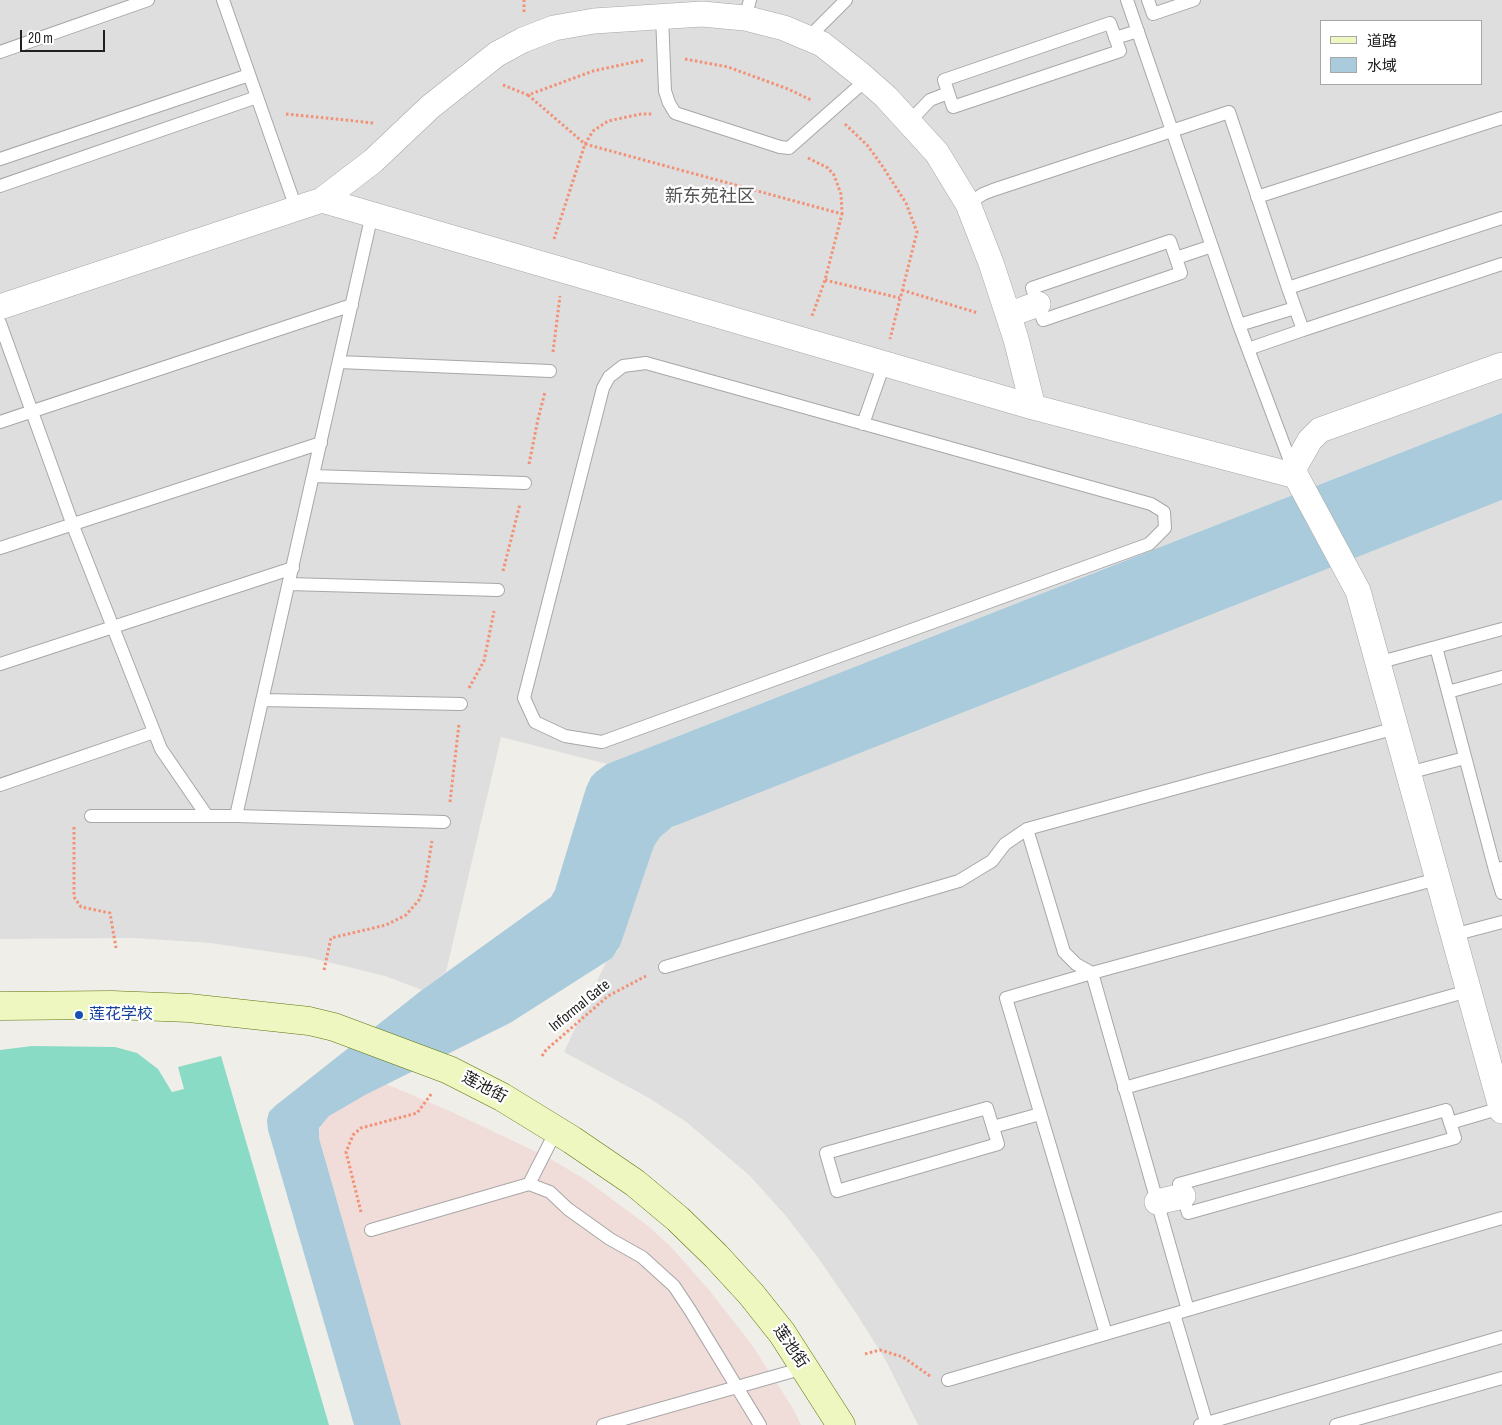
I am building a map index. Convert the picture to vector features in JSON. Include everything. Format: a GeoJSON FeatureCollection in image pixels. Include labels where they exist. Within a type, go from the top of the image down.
{"type":"FeatureCollection","features":[{"type":"Feature","properties":{"kind":"main road","name":"莲池街"},"geometry":{"type":"LineString","coordinates":[[0,1006],[112,1005],[189,1008],[310,1021],[334,1027],[442,1079],[502,1097],[636,1183],[678,1219],[751,1294],[782,1333],[841,1425]]}},
{"type":"Feature","properties":{"kind":"street"},"geometry":{"type":"LineString","coordinates":[[0,307],[322,200],[373,161],[430,107],[497,54],[523,40],[554,28],[594,21],[747,9],[784,28],[822,44],[886,98],[937,153],[968,204],[991,263],[1009,319],[1033,407]]}},
{"type":"Feature","properties":{"kind":"street"},"geometry":{"type":"LineString","coordinates":[[322,200],[1033,407],[1296,476]]}},
{"type":"Feature","properties":{"kind":"street"},"geometry":{"type":"LineString","coordinates":[[1009,319],[1038,304]]}},
{"type":"Feature","properties":{"kind":"street"},"geometry":{"type":"LineString","coordinates":[[1502,365],[1320,430],[1310,440],[1294,468],[1296,476],[1358,592],[1502,1110]]}},
{"type":"Feature","properties":{"kind":"street"},"geometry":{"type":"LineString","coordinates":[[1157,1202],[1182,1196]]}},
{"type":"Feature","properties":{"kind":"lane"},"geometry":{"type":"LineString","coordinates":[[0,52],[148,0]]}},
{"type":"Feature","properties":{"kind":"lane"},"geometry":{"type":"LineString","coordinates":[[223,0],[296,208]]}},
{"type":"Feature","properties":{"kind":"lane"},"geometry":{"type":"LineString","coordinates":[[808,38],[846,0]]}},
{"type":"Feature","properties":{"kind":"lane"},"geometry":{"type":"LineString","coordinates":[[1148,0],[1153,14],[1194,0]]}},
{"type":"Feature","properties":{"kind":"lane"},"geometry":{"type":"LineString","coordinates":[[1132,1],[1138,31],[1239,325],[1296,476]]}},
{"type":"Feature","properties":{"kind":"lane"},"geometry":{"type":"LineString","coordinates":[[662,16],[665,90],[669,103],[675,113],[780,147],[790,148],[866,80]]}},
{"type":"Feature","properties":{"kind":"lane"},"geometry":{"type":"LineString","coordinates":[[1110,23],[1115,38],[1120,50],[953,107],[944,80],[1110,23]]}},
{"type":"Feature","properties":{"kind":"lane"},"geometry":{"type":"LineString","coordinates":[[1115,38],[1138,31]]}},
{"type":"Feature","properties":{"kind":"lane"},"geometry":{"type":"LineString","coordinates":[[0,159],[249,75]]}},
{"type":"Feature","properties":{"kind":"lane"},"geometry":{"type":"LineString","coordinates":[[909,122],[930,100],[948,93]]}},
{"type":"Feature","properties":{"kind":"lane"},"geometry":{"type":"LineString","coordinates":[[0,186],[257,97]]}},
{"type":"Feature","properties":{"kind":"lane"},"geometry":{"type":"LineString","coordinates":[[968,204],[993,190],[1229,112],[1303,330]]}},
{"type":"Feature","properties":{"kind":"lane"},"geometry":{"type":"LineString","coordinates":[[1258,197],[1502,118]]}},
{"type":"Feature","properties":{"kind":"lane"},"geometry":{"type":"LineString","coordinates":[[236,816],[372,214]]}},
{"type":"Feature","properties":{"kind":"lane"},"geometry":{"type":"LineString","coordinates":[[1288,288],[1502,218]]}},
{"type":"Feature","properties":{"kind":"lane"},"geometry":{"type":"LineString","coordinates":[[1170,241],[1176,258],[1181,273],[1043,320],[1032,288],[1170,241]]}},
{"type":"Feature","properties":{"kind":"lane"},"geometry":{"type":"LineString","coordinates":[[1176,258],[1212,246]]}},
{"type":"Feature","properties":{"kind":"lane"},"geometry":{"type":"LineString","coordinates":[[1248,349],[1502,264]]}},
{"type":"Feature","properties":{"kind":"lane"},"geometry":{"type":"LineString","coordinates":[[0,422],[352,305]]}},
{"type":"Feature","properties":{"kind":"lane"},"geometry":{"type":"LineString","coordinates":[[1239,325],[1295,308]]}},
{"type":"Feature","properties":{"kind":"lane"},"geometry":{"type":"LineString","coordinates":[[0,322],[72,524],[161,749],[207,816]]}},
{"type":"Feature","properties":{"kind":"lane"},"geometry":{"type":"LineString","coordinates":[[339,362],[550,371]]}},
{"type":"Feature","properties":{"kind":"lane"},"geometry":{"type":"LineString","coordinates":[[646,363],[863,424],[1151,504],[1164,512],[1164,528],[1149,544],[602,742],[564,736],[535,722],[524,698],[604,388],[609,377],[623,366],[646,363]]}},
{"type":"Feature","properties":{"kind":"lane"},"geometry":{"type":"LineString","coordinates":[[863,424],[884,364]]}},
{"type":"Feature","properties":{"kind":"lane"},"geometry":{"type":"LineString","coordinates":[[0,548],[321,443]]}},
{"type":"Feature","properties":{"kind":"lane"},"geometry":{"type":"LineString","coordinates":[[313,476],[525,483]]}},
{"type":"Feature","properties":{"kind":"lane"},"geometry":{"type":"LineString","coordinates":[[0,664],[293,568]]}},
{"type":"Feature","properties":{"kind":"lane"},"geometry":{"type":"LineString","coordinates":[[289,584],[498,590]]}},
{"type":"Feature","properties":{"kind":"lane"},"geometry":{"type":"LineString","coordinates":[[1377,662],[1502,629]]}},
{"type":"Feature","properties":{"kind":"lane"},"geometry":{"type":"LineString","coordinates":[[1436,647],[1465,758],[1499,869],[1502,893]]}},
{"type":"Feature","properties":{"kind":"lane"},"geometry":{"type":"LineString","coordinates":[[1448,692],[1502,677]]}},
{"type":"Feature","properties":{"kind":"lane"},"geometry":{"type":"LineString","coordinates":[[262,700],[460,704]]}},
{"type":"Feature","properties":{"kind":"lane"},"geometry":{"type":"LineString","coordinates":[[665,967],[959,881],[992,861],[1005,844],[1027,829],[1396,728]]}},
{"type":"Feature","properties":{"kind":"lane"},"geometry":{"type":"LineString","coordinates":[[0,785],[154,732]]}},
{"type":"Feature","properties":{"kind":"lane"},"geometry":{"type":"LineString","coordinates":[[1408,773],[1465,758]]}},
{"type":"Feature","properties":{"kind":"lane"},"geometry":{"type":"LineString","coordinates":[[91,816],[236,816],[444,822]]}},
{"type":"Feature","properties":{"kind":"lane"},"geometry":{"type":"LineString","coordinates":[[1027,829],[1064,952],[1076,964],[1092,973],[1188,1310]]}},
{"type":"Feature","properties":{"kind":"lane"},"geometry":{"type":"LineString","coordinates":[[1106,1334],[1006,998],[1437,878]]}},
{"type":"Feature","properties":{"kind":"lane"},"geometry":{"type":"LineString","coordinates":[[1453,936],[1502,922]]}},
{"type":"Feature","properties":{"kind":"lane"},"geometry":{"type":"LineString","coordinates":[[1124,1088],[1468,991]]}},
{"type":"Feature","properties":{"kind":"lane"},"geometry":{"type":"LineString","coordinates":[[987,1108],[993,1128],[998,1144],[837,1191],[826,1153],[987,1108]]}},
{"type":"Feature","properties":{"kind":"lane"},"geometry":{"type":"LineString","coordinates":[[1446,1110],[1450,1123],[1455,1138],[1188,1213],[1179,1184],[1446,1110]]}},
{"type":"Feature","properties":{"kind":"lane"},"geometry":{"type":"LineString","coordinates":[[1450,1123],[1502,1110]]}},
{"type":"Feature","properties":{"kind":"lane"},"geometry":{"type":"LineString","coordinates":[[993,1128],[1040,1114]]}},
{"type":"Feature","properties":{"kind":"lane"},"geometry":{"type":"LineString","coordinates":[[529,1184],[556,1131]]}},
{"type":"Feature","properties":{"kind":"lane"},"geometry":{"type":"LineString","coordinates":[[371,1230],[529,1184],[550,1192],[568,1209],[610,1239],[642,1257],[674,1286],[760,1425]]}},
{"type":"Feature","properties":{"kind":"lane"},"geometry":{"type":"LineString","coordinates":[[948,1380],[1502,1218]]}},
{"type":"Feature","properties":{"kind":"lane"},"geometry":{"type":"LineString","coordinates":[[1174,1314],[1205,1424],[1502,1338]]}},
{"type":"Feature","properties":{"kind":"lane"},"geometry":{"type":"LineString","coordinates":[[603,1425],[804,1368]]}},
{"type":"Feature","properties":{"kind":"lane"},"geometry":{"type":"LineString","coordinates":[[1336,1425],[1502,1378]]}},
{"type":"Feature","properties":{"kind":"path"},"geometry":{"type":"LineString","coordinates":[[528,95],[585,144],[842,214]]}},
{"type":"Feature","properties":{"kind":"path"},"geometry":{"type":"LineString","coordinates":[[262,111],[409,126]]}},
{"type":"Feature","properties":{"kind":"path"},"geometry":{"type":"LineString","coordinates":[[324,970],[331,938],[386,925],[406,915],[419,900],[425,884],[432,837],[444,822],[448,813],[460,704],[484,661],[498,590],[525,483],[550,371],[555,268],[585,144],[593,131],[608,121],[641,114],[675,113]]}},
{"type":"Feature","properties":{"kind":"path"},"geometry":{"type":"LineString","coordinates":[[790,148],[828,168],[834,174],[840,187],[842,214],[825,280],[804,340]]}},
{"type":"Feature","properties":{"kind":"path"},"geometry":{"type":"LineString","coordinates":[[825,280],[900,298]]}},
{"type":"Feature","properties":{"kind":"path"},"geometry":{"type":"LineString","coordinates":[[902,290],[1009,319]]}},
{"type":"Feature","properties":{"kind":"path"},"geometry":{"type":"LineString","coordinates":[[91,816],[75,820],[72,858],[74,897],[81,907],[110,913],[116,948]]}},
{"type":"Feature","properties":{"kind":"path","name":"Informal Gate"},"geometry":{"type":"LineString","coordinates":[[542,1056],[546,1050],[608,996],[665,967]]}},
{"type":"Feature","properties":{"kind":"path"},"geometry":{"type":"LineString","coordinates":[[371,1230],[362,1218],[346,1152],[353,1135],[362,1128],[417,1113],[442,1079]]}},
{"type":"Feature","properties":{"kind":"path"},"geometry":{"type":"LineString","coordinates":[[865,1354],[880,1350],[903,1357],[938,1382],[948,1380]]}},
{"type":"Feature","properties":{"kind":"shaded area"},"geometry":{"type":"Polygon","coordinates":[[[0,0],[1502,0],[1502,413],[607,764],[501,737],[446,972],[422,990],[385,976],[307,957],[210,943],[135,938],[0,939],[0,0]]]}},
{"type":"Feature","properties":{"kind":"shaded area"},"geometry":{"type":"Polygon","coordinates":[[[1502,500],[1502,1425],[918,1425],[885,1359],[856,1313],[819,1259],[786,1216],[749,1175],[685,1121],[647,1097],[564,1052],[606,962],[618,951],[654,846],[660,837],[680,823],[1502,500]]]}},
{"type":"Feature","properties":{"kind":"shaded area"},"geometry":{"type":"Polygon","coordinates":[[[386,1084],[452,1112],[549,1158],[586,1180],[648,1226],[672,1248],[709,1290],[752,1345],[792,1407],[801,1425],[401,1425],[318,1134],[321,1125],[329,1116],[345,1105],[386,1084]]]}},
{"type":"Feature","properties":{"kind":"green space"},"geometry":{"type":"Polygon","coordinates":[[[32,1046],[115,1047],[137,1053],[158,1069],[172,1092],[184,1089],[178,1067],[221,1056],[329,1425],[0,1425],[0,1050],[32,1046]]]}},
{"type":"Feature","properties":{"kind":"water"},"geometry":{"type":"Polygon","coordinates":[[[1502,413],[1502,500],[672,827],[660,837],[654,846],[620,946],[612,958],[510,1023],[365,1095],[329,1116],[319,1128],[319,1138],[401,1425],[354,1425],[268,1130],[267,1120],[269,1112],[422,990],[551,897],[555,890],[586,788],[591,777],[596,772],[607,764],[1502,413]]]}},
{"type":"Feature","properties":{"kind":"place","name":"莲花学校"},"geometry":{"type":"Point","coordinates":[79,1015]}},
{"type":"Feature","properties":{"kind":"district","name":"新东苑社区"},"geometry":{"type":"Point","coordinates":[710,197]}}]}
